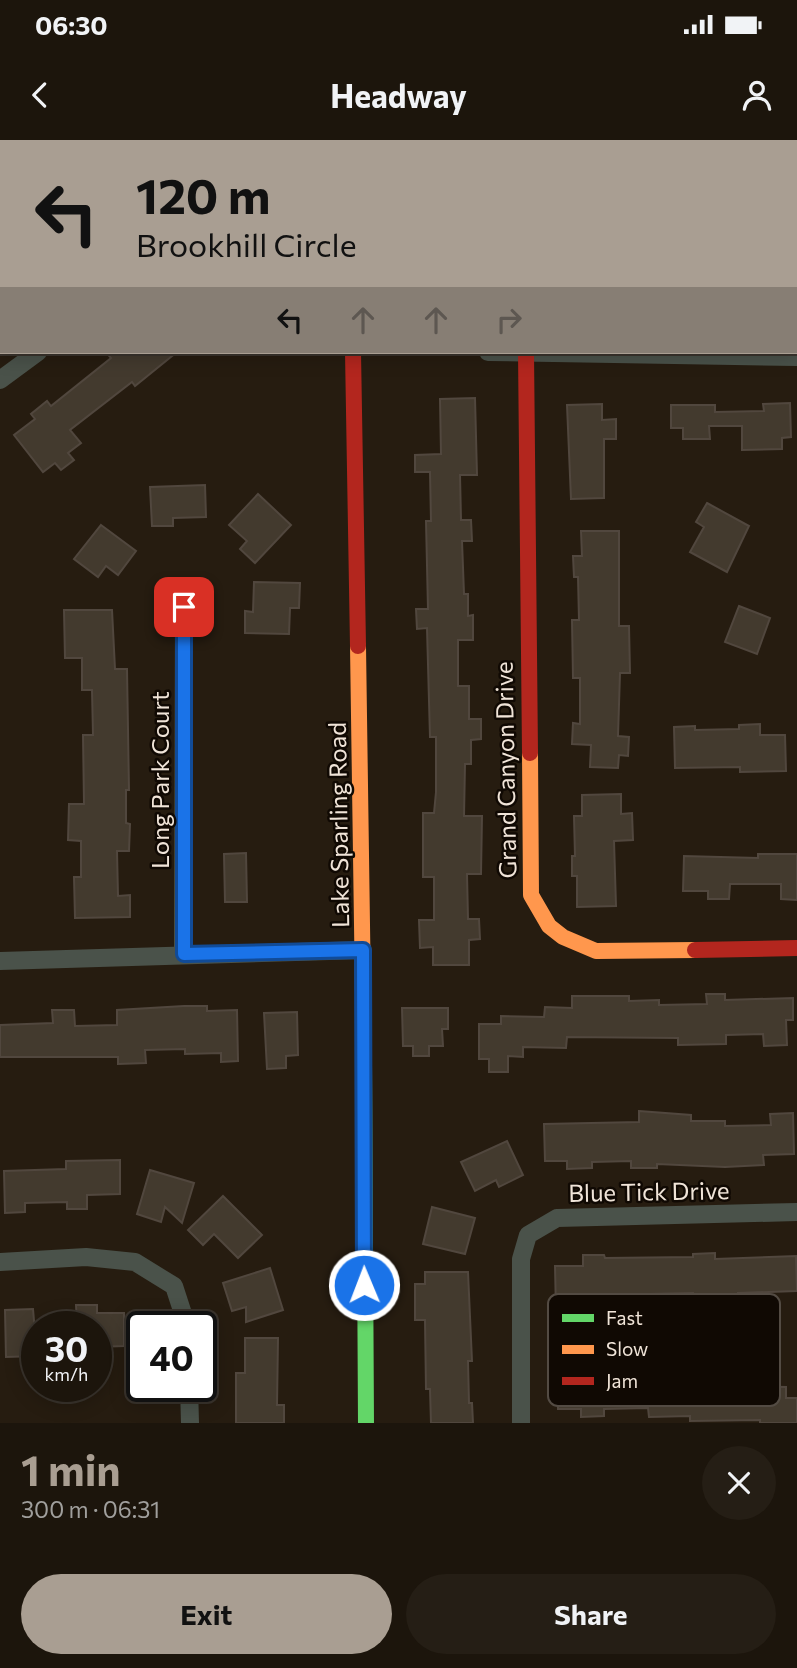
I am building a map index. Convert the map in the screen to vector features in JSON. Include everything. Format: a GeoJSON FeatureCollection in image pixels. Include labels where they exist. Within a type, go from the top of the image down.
{"type":"FeatureCollection","features":[{"type":"Feature","properties":{"kind":"street"},"geometry":{"type":"LineString","coordinates":[[0,380],[35,354]]}},
{"type":"Feature","properties":{"kind":"street","name":"Lake Sparling Road"},"geometry":{"type":"LineString","coordinates":[[353,354],[363,950],[366,1423]]}},
{"type":"Feature","properties":{"kind":"street","name":"Grand Canyon Drive"},"geometry":{"type":"LineString","coordinates":[[526,354],[531,895],[545,925],[569,942],[596,951],[797,948]]}},
{"type":"Feature","properties":{"kind":"street"},"geometry":{"type":"LineString","coordinates":[[634,354],[797,357]]}},
{"type":"Feature","properties":{"kind":"street","name":"Long Park Court"},"geometry":{"type":"LineString","coordinates":[[184,607],[184,954]]}},
{"type":"Feature","properties":{"kind":"street"},"geometry":{"type":"LineString","coordinates":[[0,961],[363,950]]}},
{"type":"Feature","properties":{"kind":"street","name":"Blue Tick Drive"},"geometry":{"type":"LineString","coordinates":[[521,1423],[521,1259],[528,1235],[557,1218],[797,1212]]}},
{"type":"Feature","properties":{"kind":"street"},"geometry":{"type":"LineString","coordinates":[[0,1262],[86,1257],[135,1262],[174,1286],[182,1311]]}},
{"type":"Feature","properties":{"kind":"street"},"geometry":{"type":"LineString","coordinates":[[190,1402],[190,1423]]}},
{"type":"Feature","properties":{"kind":"building"},"geometry":{"type":"Polygon","coordinates":[[[108,354],[175,354],[135,386],[132,382],[70,430],[81,443],[68,453],[74,460],[61,470],[55,463],[43,472],[14,435],[35,419],[31,414],[47,401],[51,406],[111,358],[108,354]]]}},
{"type":"Feature","properties":{"kind":"building"},"geometry":{"type":"Polygon","coordinates":[[[475,398],[477,475],[460,475],[461,520],[471,520],[472,541],[462,541],[464,594],[468,594],[468,616],[473,615],[473,640],[458,640],[458,686],[469,686],[469,719],[481,719],[481,739],[471,740],[471,764],[465,764],[464,816],[482,816],[481,874],[467,874],[468,919],[479,919],[480,939],[469,940],[469,965],[433,965],[433,947],[420,948],[419,920],[434,920],[434,877],[423,877],[423,813],[434,813],[436,737],[430,737],[427,628],[417,629],[416,609],[428,609],[426,521],[431,521],[430,472],[415,472],[415,455],[441,454],[440,399],[475,398]]]}},
{"type":"Feature","properties":{"kind":"building"},"geometry":{"type":"Polygon","coordinates":[[[790,403],[791,437],[782,438],[782,449],[742,450],[742,426],[709,426],[710,439],[683,439],[683,428],[671,428],[671,405],[715,405],[715,412],[764,411],[763,404],[790,403]]]}},
{"type":"Feature","properties":{"kind":"building"},"geometry":{"type":"Polygon","coordinates":[[[602,404],[602,420],[616,419],[616,439],[604,439],[604,498],[571,499],[567,405],[602,404]]]}},
{"type":"Feature","properties":{"kind":"building"},"geometry":{"type":"Polygon","coordinates":[[[205,485],[206,517],[173,518],[173,526],[152,526],[150,487],[205,485]]]}},
{"type":"Feature","properties":{"kind":"building"},"geometry":{"type":"Polygon","coordinates":[[[258,494],[291,525],[255,563],[240,549],[247,541],[229,525],[258,494]]]}},
{"type":"Feature","properties":{"kind":"building"},"geometry":{"type":"Polygon","coordinates":[[[707,503],[749,526],[727,572],[690,552],[704,527],[696,522],[707,503]]]}},
{"type":"Feature","properties":{"kind":"building"},"geometry":{"type":"Polygon","coordinates":[[[101,525],[136,551],[118,575],[106,566],[98,577],[74,559],[101,525]]]}},
{"type":"Feature","properties":{"kind":"building"},"geometry":{"type":"Polygon","coordinates":[[[581,531],[619,531],[619,626],[629,626],[630,673],[620,673],[618,736],[629,737],[628,756],[619,755],[618,768],[590,767],[591,745],[572,744],[573,723],[580,724],[580,678],[573,678],[572,620],[579,620],[578,577],[574,577],[573,556],[582,556],[581,531]]]}},
{"type":"Feature","properties":{"kind":"building"},"geometry":{"type":"Polygon","coordinates":[[[254,582],[300,583],[299,608],[290,608],[289,634],[245,633],[245,611],[253,612],[254,582]]]}},
{"type":"Feature","properties":{"kind":"building"},"geometry":{"type":"Polygon","coordinates":[[[739,606],[770,618],[757,654],[725,642],[739,606]]]}},
{"type":"Feature","properties":{"kind":"building"},"geometry":{"type":"Polygon","coordinates":[[[64,610],[112,610],[115,669],[127,669],[129,790],[126,790],[126,823],[130,824],[129,851],[117,851],[118,896],[130,895],[130,917],[75,918],[74,877],[81,877],[81,841],[68,840],[69,804],[84,804],[83,735],[93,735],[92,690],[82,690],[82,658],[65,658],[64,610]]]}},
{"type":"Feature","properties":{"kind":"building"},"geometry":{"type":"Polygon","coordinates":[[[760,724],[760,735],[785,735],[786,771],[740,772],[740,767],[675,768],[674,727],[695,726],[695,730],[739,729],[739,725],[760,724]]]}},
{"type":"Feature","properties":{"kind":"building"},"geometry":{"type":"Polygon","coordinates":[[[621,794],[621,814],[632,813],[633,840],[614,841],[616,906],[577,907],[577,876],[572,876],[572,856],[575,856],[574,816],[582,816],[582,795],[621,794]]]}},
{"type":"Feature","properties":{"kind":"building"},"geometry":{"type":"Polygon","coordinates":[[[246,853],[247,902],[225,902],[224,854],[246,853]]]}},
{"type":"Feature","properties":{"kind":"building"},"geometry":{"type":"Polygon","coordinates":[[[758,854],[797,854],[797,900],[781,899],[781,884],[730,884],[729,899],[708,899],[708,891],[683,891],[684,856],[758,858],[758,854]]]}},
{"type":"Feature","properties":{"kind":"building"},"geometry":{"type":"Polygon","coordinates":[[[706,994],[725,994],[725,1000],[793,998],[793,1020],[786,1020],[787,1045],[764,1046],[763,1034],[726,1035],[726,1044],[678,1045],[678,1038],[567,1037],[566,1048],[523,1047],[523,1057],[508,1056],[508,1072],[489,1072],[489,1059],[479,1059],[479,1024],[501,1024],[501,1016],[544,1017],[545,1007],[572,1008],[572,996],[629,996],[629,1001],[659,1000],[659,1005],[707,1004],[706,994]]]}},
{"type":"Feature","properties":{"kind":"building"},"geometry":{"type":"Polygon","coordinates":[[[207,1006],[207,1011],[237,1010],[238,1061],[221,1062],[221,1053],[185,1054],[185,1049],[145,1050],[146,1063],[118,1064],[118,1057],[0,1057],[0,1025],[53,1023],[52,1010],[74,1010],[75,1026],[117,1025],[117,1010],[207,1006]]]}},
{"type":"Feature","properties":{"kind":"building"},"geometry":{"type":"Polygon","coordinates":[[[402,1008],[448,1008],[448,1029],[442,1029],[443,1046],[429,1046],[429,1056],[413,1056],[413,1046],[403,1046],[402,1008]]]}},
{"type":"Feature","properties":{"kind":"building"},"geometry":{"type":"Polygon","coordinates":[[[297,1012],[298,1055],[286,1056],[286,1068],[267,1069],[264,1013],[297,1012]]]}},
{"type":"Feature","properties":{"kind":"building"},"geometry":{"type":"Polygon","coordinates":[[[639,1111],[691,1115],[691,1121],[725,1121],[725,1126],[771,1125],[770,1114],[793,1113],[794,1154],[763,1155],[764,1165],[725,1167],[657,1164],[657,1168],[631,1168],[631,1161],[592,1162],[592,1168],[567,1169],[567,1161],[545,1161],[544,1124],[639,1122],[639,1111]]]}},
{"type":"Feature","properties":{"kind":"building"},"geometry":{"type":"Polygon","coordinates":[[[507,1141],[523,1175],[499,1187],[496,1180],[475,1191],[461,1162],[507,1141]]]}},
{"type":"Feature","properties":{"kind":"building"},"geometry":{"type":"Polygon","coordinates":[[[120,1160],[120,1194],[87,1195],[87,1209],[67,1209],[67,1202],[25,1203],[25,1212],[5,1213],[4,1171],[66,1169],[66,1161],[120,1160]]]}},
{"type":"Feature","properties":{"kind":"building"},"geometry":{"type":"Polygon","coordinates":[[[150,1170],[194,1183],[182,1223],[165,1207],[161,1222],[137,1214],[150,1170]]]}},
{"type":"Feature","properties":{"kind":"building"},"geometry":{"type":"Polygon","coordinates":[[[223,1196],[262,1235],[238,1258],[214,1234],[203,1245],[188,1230],[223,1196]]]}},
{"type":"Feature","properties":{"kind":"building"},"geometry":{"type":"Polygon","coordinates":[[[432,1207],[475,1218],[465,1254],[423,1244],[432,1207]]]}},
{"type":"Feature","properties":{"kind":"building"},"geometry":{"type":"Polygon","coordinates":[[[715,1253],[715,1259],[796,1256],[797,1291],[738,1294],[556,1294],[555,1266],[583,1266],[583,1255],[604,1255],[605,1258],[693,1257],[693,1254],[715,1253]]]}},
{"type":"Feature","properties":{"kind":"building"},"geometry":{"type":"Polygon","coordinates":[[[270,1268],[283,1310],[246,1322],[246,1307],[232,1311],[223,1283],[270,1268]]]}},
{"type":"Feature","properties":{"kind":"building"},"geometry":{"type":"Polygon","coordinates":[[[425,1272],[468,1272],[472,1361],[468,1361],[469,1403],[472,1403],[473,1423],[431,1423],[430,1389],[426,1389],[425,1320],[415,1320],[415,1284],[425,1284],[425,1272]]]}},
{"type":"Feature","properties":{"kind":"building"},"geometry":{"type":"Polygon","coordinates":[[[76,1305],[97,1305],[97,1311],[76,1311],[76,1305]]]}},
{"type":"Feature","properties":{"kind":"building"},"geometry":{"type":"Polygon","coordinates":[[[33,1309],[21,1311],[21,1357],[6,1357],[5,1310],[33,1309]]]}},
{"type":"Feature","properties":{"kind":"building"},"geometry":{"type":"Polygon","coordinates":[[[112,1313],[124,1313],[124,1346],[112,1346],[112,1313]]]}},
{"type":"Feature","properties":{"kind":"building"},"geometry":{"type":"Polygon","coordinates":[[[245,1338],[278,1338],[277,1405],[284,1405],[284,1423],[236,1423],[236,1373],[245,1373],[245,1338]]]}},
{"type":"Feature","properties":{"kind":"building"},"geometry":{"type":"Polygon","coordinates":[[[780,1387],[786,1387],[786,1398],[797,1398],[797,1423],[760,1423],[760,1420],[690,1421],[690,1416],[649,1417],[648,1408],[604,1409],[604,1416],[581,1417],[581,1409],[558,1409],[558,1406],[780,1406],[780,1387]]]}},
{"type":"Feature","properties":{"kind":"traffic: fast"},"geometry":{"type":"LineString","coordinates":[[364,1064],[366,1423]]}},
{"type":"Feature","properties":{"kind":"traffic: slow"},"geometry":{"type":"LineString","coordinates":[[358,646],[364,1064]]}},
{"type":"Feature","properties":{"kind":"traffic: slow"},"geometry":{"type":"LineString","coordinates":[[530,753],[531,895],[549,926],[563,937],[596,951],[695,950]]}},
{"type":"Feature","properties":{"kind":"traffic: jam"},"geometry":{"type":"LineString","coordinates":[[353,354],[358,646]]}},
{"type":"Feature","properties":{"kind":"traffic: jam"},"geometry":{"type":"LineString","coordinates":[[526,354],[530,753]]}},
{"type":"Feature","properties":{"kind":"traffic: jam"},"geometry":{"type":"LineString","coordinates":[[695,950],[797,948]]}},
{"type":"Feature","properties":{"kind":"route"},"geometry":{"type":"LineString","coordinates":[[184,607],[184,954],[363,950],[361,1092],[364,1285]]}}]}
